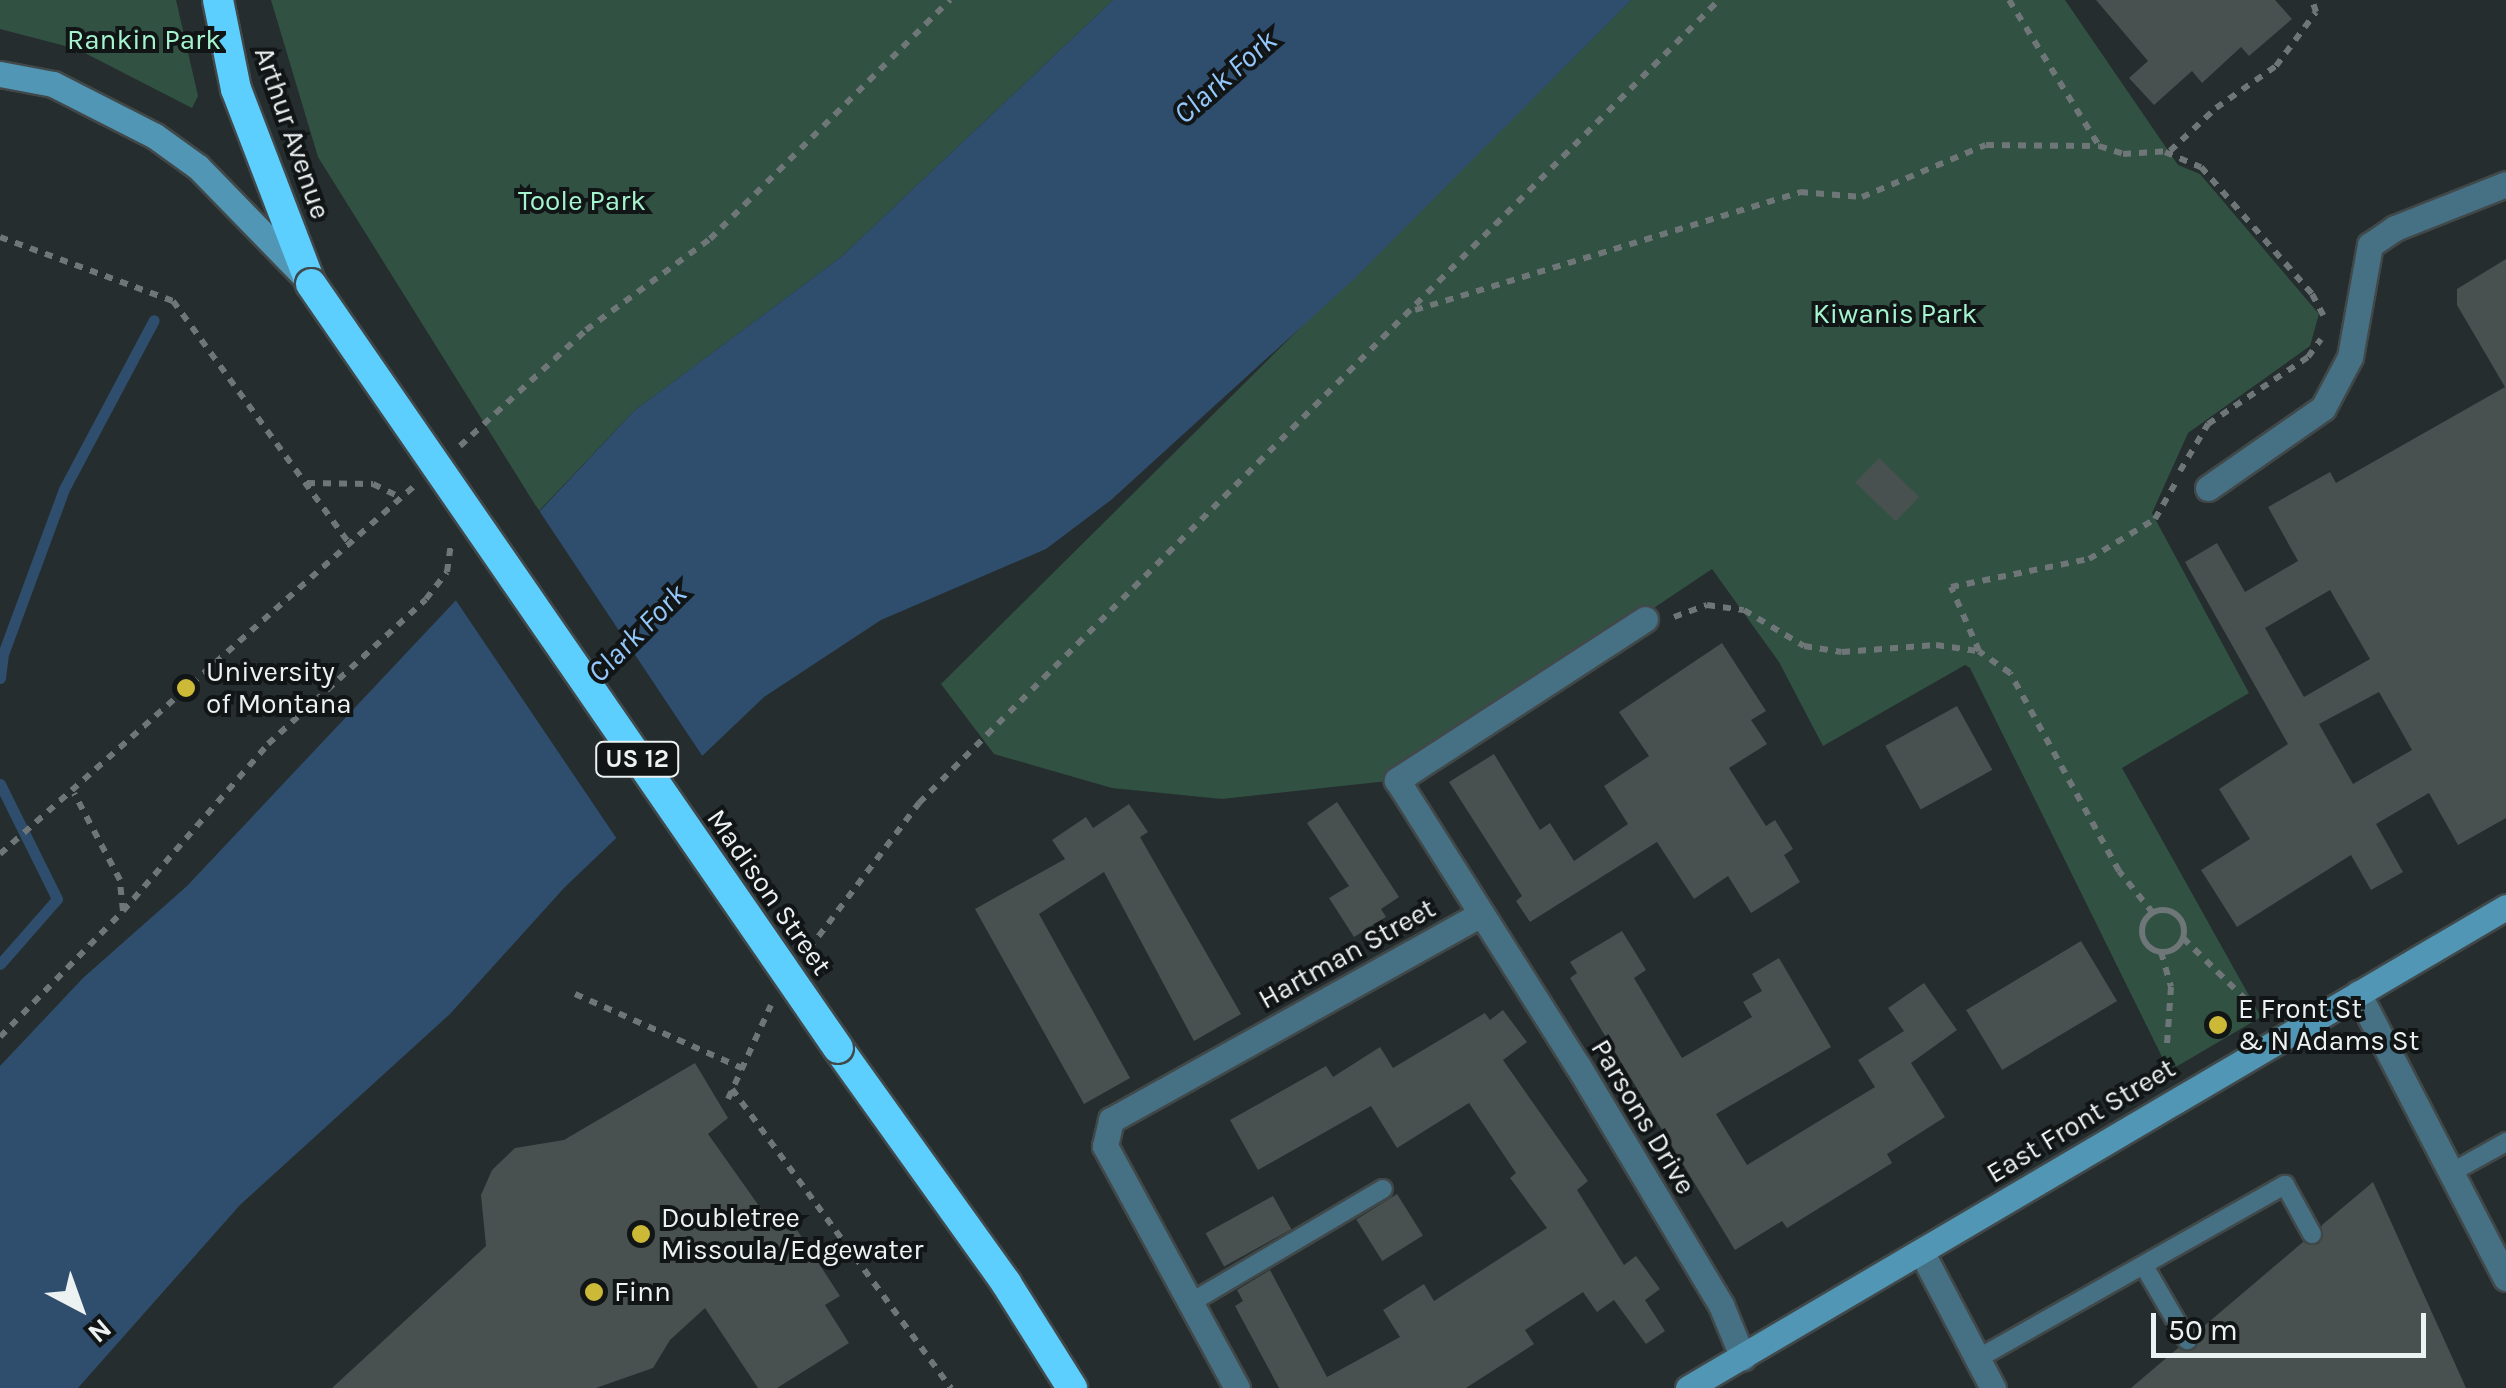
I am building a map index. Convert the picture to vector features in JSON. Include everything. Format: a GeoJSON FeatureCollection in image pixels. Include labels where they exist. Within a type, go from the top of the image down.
{"type":"FeatureCollection","features":[{"type":"Feature","properties":{"kind":"highway","name":"Arthur Avenue"},"geometry":{"type":"LineString","coordinates":[[218,0],[236,88],[311,284]]}},
{"type":"Feature","properties":{"kind":"highway","name":"Madison Street"},"geometry":{"type":"LineString","coordinates":[[311,284],[838,1048],[1006,1283],[1072,1388]]}},
{"type":"Feature","properties":{"kind":"street","name":"US 12"},"geometry":{"type":"LineString","coordinates":[[0,74],[53,84],[155,136],[198,167],[311,284]]}},
{"type":"Feature","properties":{"kind":"street"},"geometry":{"type":"LineString","coordinates":[[2208,488],[2322,408],[2350,357],[2370,245],[2395,228],[2506,184]]}},
{"type":"Feature","properties":{"kind":"street","name":"Hartman Street"},"geometry":{"type":"LineString","coordinates":[[1237,1388],[1105,1146],[1111,1120],[1480,915],[1397,780],[1640,622]]}},
{"type":"Feature","properties":{"kind":"street","name":"East Front Street"},"geometry":{"type":"LineString","coordinates":[[1688,1388],[2506,908]]}},
{"type":"Feature","properties":{"kind":"street","name":"Parsons Drive"},"geometry":{"type":"LineString","coordinates":[[1480,915],[1711,1288],[1743,1358]]}},
{"type":"Feature","properties":{"kind":"street"},"geometry":{"type":"LineString","coordinates":[[2358,993],[2454,1171],[2506,1278]]}},
{"type":"Feature","properties":{"kind":"street"},"geometry":{"type":"LineString","coordinates":[[1922,1253],[1993,1388]]}},
{"type":"Feature","properties":{"kind":"lane"},"geometry":{"type":"LineString","coordinates":[[2454,1171],[2506,1142]]}},
{"type":"Feature","properties":{"kind":"lane"},"geometry":{"type":"LineString","coordinates":[[1978,1359],[2285,1184],[2312,1234]]}},
{"type":"Feature","properties":{"kind":"lane"},"geometry":{"type":"LineString","coordinates":[[1190,1302],[1383,1189]]}},
{"type":"Feature","properties":{"kind":"lane"},"geometry":{"type":"LineString","coordinates":[[2144,1266],[2187,1340]]}},
{"type":"Feature","properties":{"kind":"path"},"geometry":{"type":"LineString","coordinates":[[452,454],[586,330],[710,239],[768,186],[950,0]]}},
{"type":"Feature","properties":{"kind":"path"},"geometry":{"type":"LineString","coordinates":[[804,956],[919,803],[1719,0]]}},
{"type":"Feature","properties":{"kind":"path"},"geometry":{"type":"LineString","coordinates":[[2008,0],[2099,146]]}},
{"type":"Feature","properties":{"kind":"path"},"geometry":{"type":"LineString","coordinates":[[2165,152],[2276,66],[2316,12],[2312,0]]}},
{"type":"Feature","properties":{"kind":"path"},"geometry":{"type":"LineString","coordinates":[[1413,310],[1800,192],[1862,197],[1986,145],[2099,146],[2123,154],[2165,152],[2201,166],[2312,294],[2325,318],[2324,334],[2308,357],[2208,424],[2156,519],[2135,535],[2089,559],[1952,587],[1979,651]]}},
{"type":"Feature","properties":{"kind":"path"},"geometry":{"type":"LineString","coordinates":[[0,237],[173,301],[350,545]]}},
{"type":"Feature","properties":{"kind":"path"},"geometry":{"type":"LineString","coordinates":[[0,854],[74,793],[400,496],[418,482],[429,496]]}},
{"type":"Feature","properties":{"kind":"path"},"geometry":{"type":"LineString","coordinates":[[306,483],[373,484],[400,496]]}},
{"type":"Feature","properties":{"kind":"path"},"geometry":{"type":"LineString","coordinates":[[0,1036],[124,910],[268,744],[426,598],[447,572],[450,523]]}},
{"type":"Feature","properties":{"kind":"path"},"geometry":{"type":"LineString","coordinates":[[1640,622],[1707,606],[1744,610],[1804,646],[1842,652],[1936,644],[1979,651],[2010,672],[2119,871],[2152,913]]}},
{"type":"Feature","properties":{"kind":"path"},"geometry":{"type":"LineString","coordinates":[[74,793],[120,880],[124,910]]}},
{"type":"Feature","properties":{"kind":"path"},"geometry":{"type":"LineString","coordinates":[[2152,913],[2172,913],[2183,938],[2244,999]]}},
{"type":"Feature","properties":{"kind":"path"},"geometry":{"type":"LineString","coordinates":[[2152,913],[2142,936],[2161,952],[2171,987],[2166,1044]]}},
{"type":"Feature","properties":{"kind":"path"},"geometry":{"type":"LineString","coordinates":[[2161,952],[2183,938]]}},
{"type":"Feature","properties":{"kind":"path"},"geometry":{"type":"LineString","coordinates":[[575,994],[742,1068]]}},
{"type":"Feature","properties":{"kind":"path"},"geometry":{"type":"LineString","coordinates":[[728,1099],[778,995]]}},
{"type":"Feature","properties":{"kind":"path"},"geometry":{"type":"LineString","coordinates":[[732,1089],[951,1388]]}},
{"type":"Feature","properties":{"kind":"green space","name":"Rankin Park"},"geometry":{"type":"Polygon","coordinates":[[[0,0],[176,0],[198,96],[192,108],[77,49],[0,29],[0,0]]]}},
{"type":"Feature","properties":{"kind":"green space","name":"Toole Park"},"geometry":{"type":"Polygon","coordinates":[[[271,0],[1113,0],[841,257],[634,411],[539,511],[318,157],[271,0]]]}},
{"type":"Feature","properties":{"kind":"green space","name":"Kiwanis Park"},"geometry":{"type":"Polygon","coordinates":[[[1631,0],[2065,0],[2178,165],[2200,174],[2319,314],[2310,346],[2188,433],[2152,513],[2249,693],[2122,768],[2261,1017],[2169,1071],[1970,668],[1965,665],[1823,746],[1779,662],[1712,569],[1397,780],[1222,799],[1112,788],[994,754],[941,684],[1631,0]]]}},
{"type":"Feature","properties":{"kind":"water","name":"Clark Fork"},"geometry":{"type":"Polygon","coordinates":[[[1113,0],[1631,0],[1354,279],[1111,500],[1046,549],[881,620],[764,697],[564,888],[450,1014],[240,1205],[78,1388],[0,1388],[0,1066],[83,978],[187,886],[634,411],[841,257],[1113,0]]]}},
{"type":"Feature","properties":{"kind":"pier"},"geometry":{"type":"Polygon","coordinates":[[[536,506],[705,760],[619,842],[451,593],[536,506]]]}},
{"type":"Feature","properties":{"kind":"building"},"geometry":{"type":"Polygon","coordinates":[[[2096,0],[2275,0],[2292,19],[2249,56],[2241,47],[2202,83],[2192,71],[2154,105],[2129,78],[2148,61],[2096,0]]]}},
{"type":"Feature","properties":{"kind":"building"},"geometry":{"type":"Polygon","coordinates":[[[2506,259],[2506,818],[2458,845],[2429,793],[2376,824],[2403,872],[2371,890],[2351,855],[2237,927],[2201,870],[2250,839],[2219,789],[2288,744],[2185,562],[2217,543],[2245,592],[2298,561],[2268,507],[2330,472],[2336,483],[2505,387],[2457,305],[2457,289],[2506,259]],[[2330,590],[2265,628],[2304,697],[2370,659],[2330,590]],[[2379,692],[2319,724],[2353,784],[2412,750],[2379,692]]]}},
{"type":"Feature","properties":{"kind":"building"},"geometry":{"type":"Polygon","coordinates":[[[1879,458],[1919,497],[1896,521],[1855,482],[1879,458]]]}},
{"type":"Feature","properties":{"kind":"building"},"geometry":{"type":"Polygon","coordinates":[[[1722,643],[1766,711],[1751,720],[1767,744],[1729,768],[1766,826],[1775,820],[1793,849],[1784,855],[1800,882],[1751,913],[1728,876],[1694,899],[1657,842],[1530,922],[1516,901],[1522,896],[1449,782],[1494,754],[1540,830],[1550,823],[1574,861],[1628,824],[1604,786],[1649,756],[1619,712],[1722,643]]]}},
{"type":"Feature","properties":{"kind":"building"},"geometry":{"type":"Polygon","coordinates":[[[1957,706],[1992,770],[1921,810],[1885,746],[1957,706]]]}},
{"type":"Feature","properties":{"kind":"building"},"geometry":{"type":"Polygon","coordinates":[[[1337,802],[1399,897],[1381,909],[1386,917],[1354,937],[1329,898],[1349,886],[1307,823],[1337,802]]]}},
{"type":"Feature","properties":{"kind":"building"},"geometry":{"type":"Polygon","coordinates":[[[1129,804],[1148,832],[1140,837],[1241,1014],[1194,1041],[1104,872],[1039,914],[1130,1078],[1084,1104],[975,909],[1065,859],[1052,840],[1086,817],[1093,828],[1129,804]]]}},
{"type":"Feature","properties":{"kind":"building"},"geometry":{"type":"Polygon","coordinates":[[[1622,931],[1646,970],[1634,978],[1682,1058],[1752,1017],[1743,1002],[1762,991],[1752,974],[1779,958],[1831,1047],[1716,1114],[1747,1165],[1875,1087],[1858,1060],[1904,1031],[1888,1008],[1924,983],[1957,1030],[1911,1063],[1945,1117],[1887,1154],[1892,1163],[1787,1228],[1782,1221],[1735,1250],[1570,978],[1577,973],[1570,962],[1622,931]]]}},
{"type":"Feature","properties":{"kind":"building"},"geometry":{"type":"Polygon","coordinates":[[[2081,941],[2117,1001],[2002,1070],[1966,1010],[2081,941]]]}},
{"type":"Feature","properties":{"kind":"building"},"geometry":{"type":"Polygon","coordinates":[[[1503,1010],[1527,1042],[1503,1060],[1588,1181],[1577,1190],[1624,1265],[1636,1256],[1660,1289],[1645,1300],[1665,1331],[1646,1344],[1614,1300],[1597,1312],[1583,1292],[1525,1330],[1534,1344],[1466,1388],[1279,1388],[1235,1306],[1243,1301],[1237,1290],[1270,1270],[1327,1377],[1400,1337],[1383,1310],[1424,1284],[1434,1301],[1547,1228],[1510,1178],[1516,1173],[1469,1103],[1397,1148],[1371,1106],[1258,1170],[1230,1120],[1326,1066],[1333,1077],[1380,1047],[1393,1068],[1485,1013],[1490,1020],[1503,1010]]]}},
{"type":"Feature","properties":{"kind":"building","name":"Doubletree Missoula/Edgewater"},"geometry":{"type":"Polygon","coordinates":[[[695,1063],[728,1118],[708,1134],[769,1220],[784,1210],[840,1296],[825,1305],[849,1343],[777,1388],[758,1388],[705,1308],[670,1340],[653,1368],[596,1388],[332,1388],[486,1246],[481,1195],[492,1170],[515,1148],[564,1140],[695,1063]]]}},
{"type":"Feature","properties":{"kind":"building"},"geometry":{"type":"Polygon","coordinates":[[[2373,1182],[2466,1388],[2131,1388],[2178,1348],[2194,1350],[2197,1332],[2303,1242],[2319,1244],[2322,1225],[2373,1182]]]}},
{"type":"Feature","properties":{"kind":"building"},"geometry":{"type":"Polygon","coordinates":[[[1397,1194],[1423,1236],[1382,1261],[1356,1219],[1397,1194]]]}},
{"type":"Feature","properties":{"kind":"building"},"geometry":{"type":"Polygon","coordinates":[[[1273,1196],[1291,1229],[1224,1267],[1206,1233],[1273,1196]]]}},
{"type":"Feature","properties":{"kind":"waterway"},"geometry":{"type":"LineString","coordinates":[[0,678],[3,654],[64,489],[154,320]]}},
{"type":"Feature","properties":{"kind":"waterway"},"geometry":{"type":"LineString","coordinates":[[0,784],[57,899],[0,964]]}},
{"type":"Feature","properties":{"kind":"place","name":"University of Montana"},"geometry":{"type":"Point","coordinates":[186,688]}},
{"type":"Feature","properties":{"kind":"place","name":"E Front St & N Adams St"},"geometry":{"type":"Point","coordinates":[2218,1025]}},
{"type":"Feature","properties":{"kind":"place","name":"Doubletree Missoula/Edgewater"},"geometry":{"type":"Point","coordinates":[641,1234]}},
{"type":"Feature","properties":{"kind":"place","name":"Finn"},"geometry":{"type":"Point","coordinates":[594,1292]}}]}
